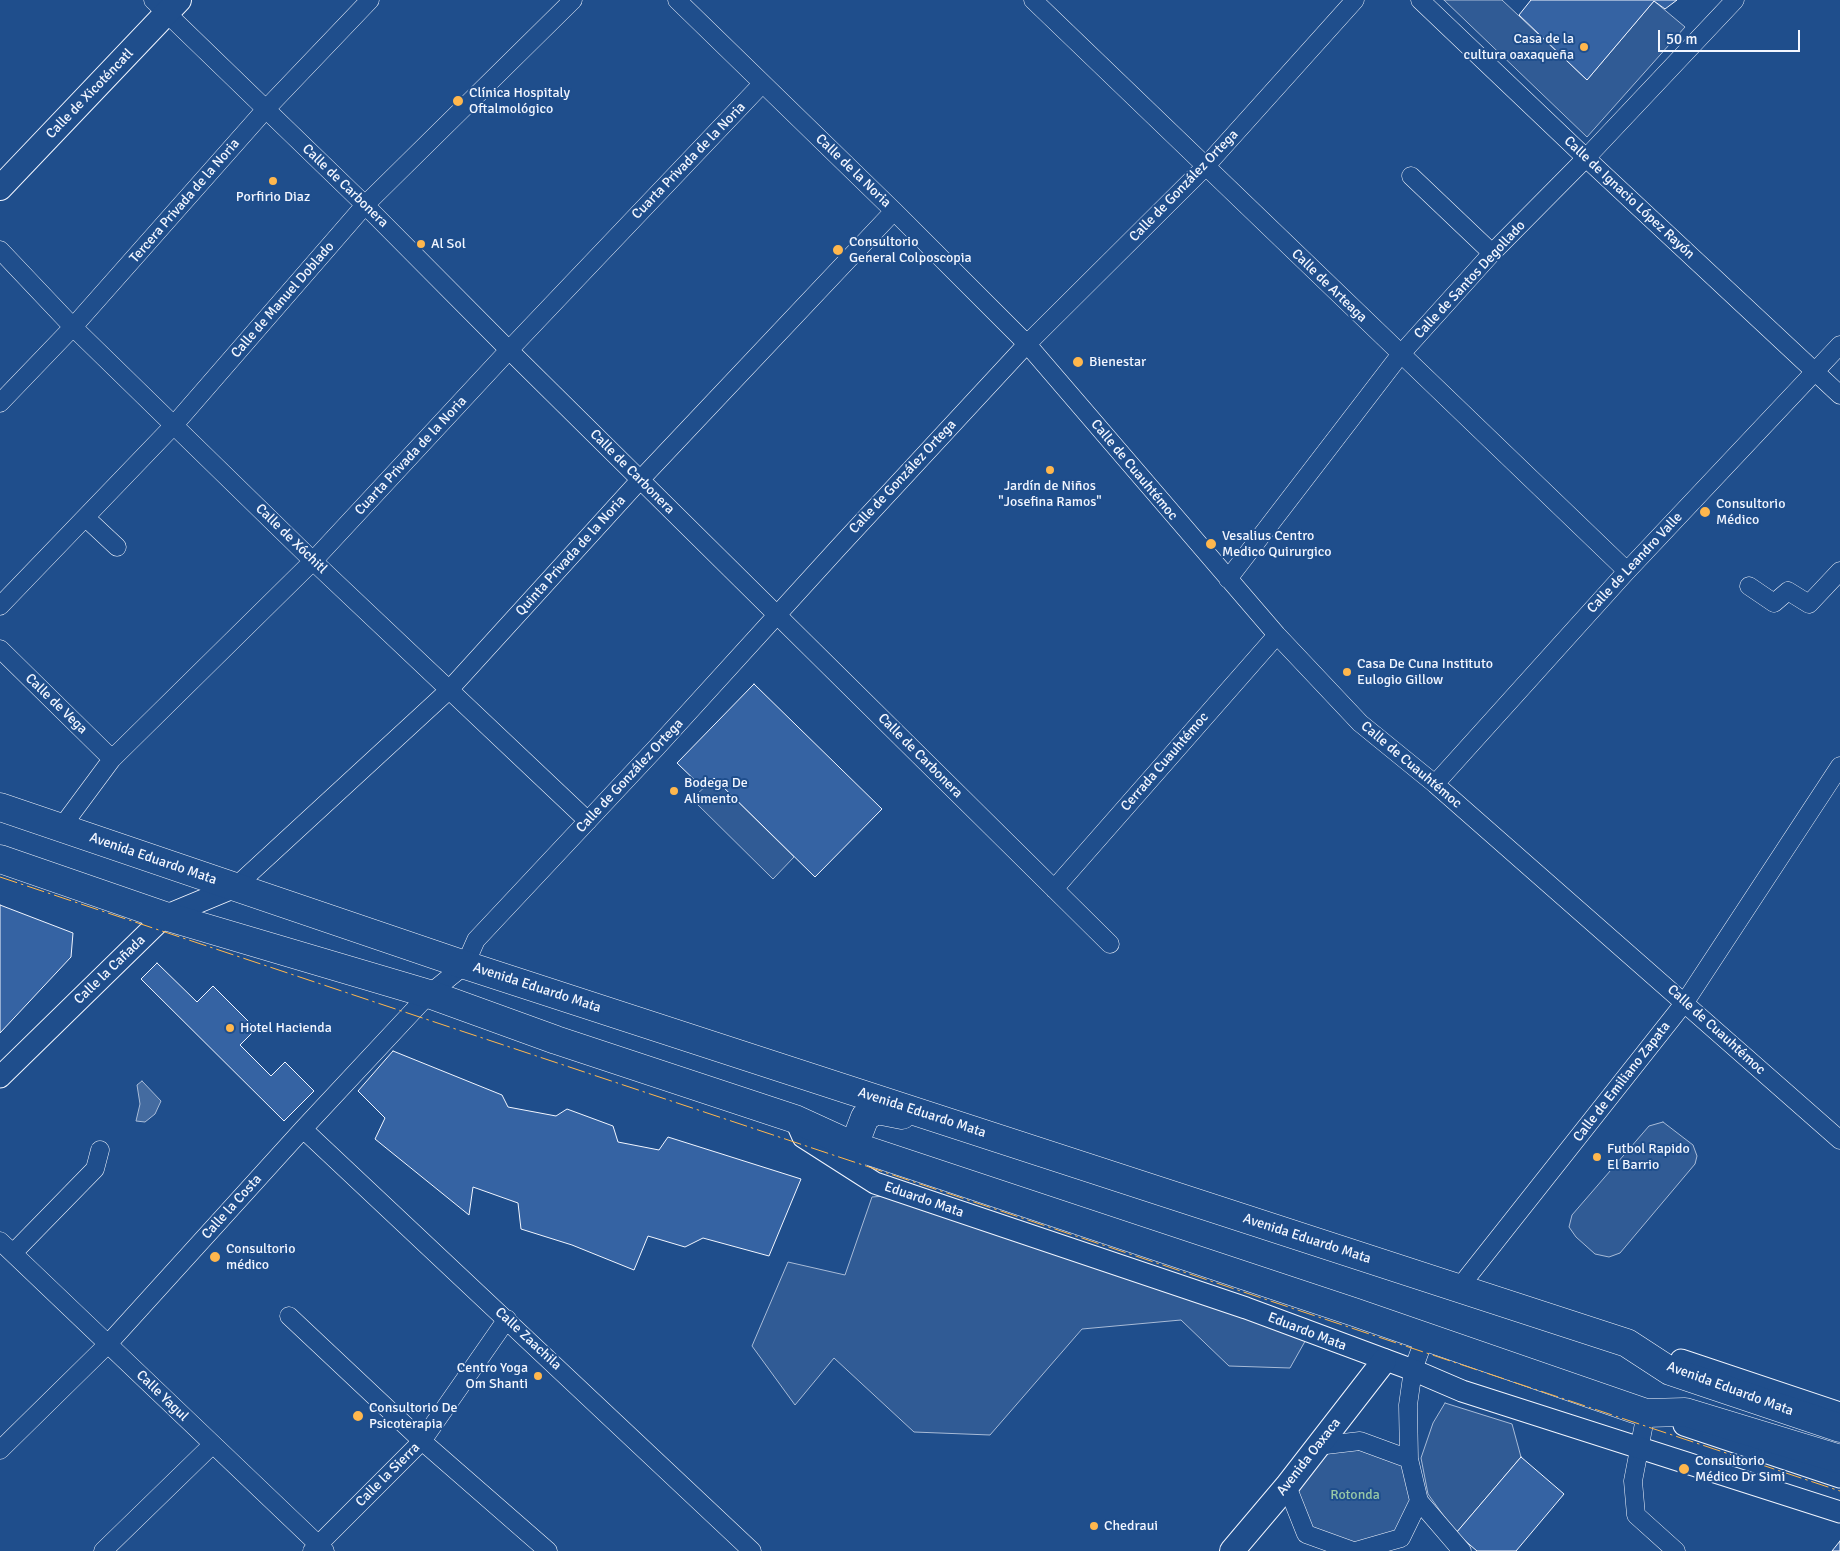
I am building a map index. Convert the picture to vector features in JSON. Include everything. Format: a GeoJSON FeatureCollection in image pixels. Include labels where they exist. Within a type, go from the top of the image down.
{"type":"FeatureCollection","features":[{"type":"Feature","properties":{"kind":"main road","name":"Calle de Xicoténcatl"},"geometry":{"type":"LineString","coordinates":[[0,188],[167,4]]}},
{"type":"Feature","properties":{"kind":"main road","name":"Avenida Eduardo Mata"},"geometry":{"type":"LineString","coordinates":[[0,807],[465,965],[1627,1343],[1670,1370],[1840,1428]]}},
{"type":"Feature","properties":{"kind":"main road"},"geometry":{"type":"LineString","coordinates":[[0,860],[166,916],[430,994],[556,1040],[795,1119],[854,1146],[1646,1413],[1685,1412],[1840,1459]]}},
{"type":"Feature","properties":{"kind":"main road"},"geometry":{"type":"LineString","coordinates":[[854,1146],[865,1117],[876,1110],[896,1113],[967,1139],[999,1138]]}},
{"type":"Feature","properties":{"kind":"main road","name":"Avenida Oaxaca"},"geometry":{"type":"LineString","coordinates":[[1232,1551],[1287,1486],[1384,1360]]}},
{"type":"Feature","properties":{"kind":"street","name":"Tercera Privada de la Noria"},"geometry":{"type":"LineString","coordinates":[[0,403],[73,327],[265,110],[370,0]]}},
{"type":"Feature","properties":{"kind":"street","name":"Calle de Manuel Doblado"},"geometry":{"type":"LineString","coordinates":[[0,606],[174,425],[365,205],[573,0]]}},
{"type":"Feature","properties":{"kind":"street","name":"Calle de la Noria"},"geometry":{"type":"LineString","coordinates":[[677,0],[894,211],[1027,344]]}},
{"type":"Feature","properties":{"kind":"street","name":"Calle de Arteaga"},"geometry":{"type":"LineString","coordinates":[[1033,0],[1400,355],[1627,571]]}},
{"type":"Feature","properties":{"kind":"street","name":"Calle de González Ortega"},"geometry":{"type":"LineString","coordinates":[[465,965],[476,940],[1027,344],[1205,167],[1355,0]]}},
{"type":"Feature","properties":{"kind":"street","name":"Calle de Ignacio López Rayón"},"geometry":{"type":"LineString","coordinates":[[1420,0],[1840,395]]}},
{"type":"Feature","properties":{"kind":"street","name":"Calle de Santos Degollado"},"geometry":{"type":"LineString","coordinates":[[1228,580],[1400,355],[1492,253],[1586,158],[1735,0]]}},
{"type":"Feature","properties":{"kind":"street","name":"Calle de Carbonera"},"geometry":{"type":"LineString","coordinates":[[167,4],[265,110],[365,205],[640,480],[1110,944]]}},
{"type":"Feature","properties":{"kind":"street","name":"Cuarta Privada de la Noria"},"geometry":{"type":"LineString","coordinates":[[66,830],[69,817],[112,759],[313,561],[509,350],[762,84]]}},
{"type":"Feature","properties":{"kind":"street"},"geometry":{"type":"LineString","coordinates":[[1411,176],[1492,253]]}},
{"type":"Feature","properties":{"kind":"street","name":"Quinta Privada de la Noria"},"geometry":{"type":"LineString","coordinates":[[235,887],[448,691],[640,480],[894,211]]}},
{"type":"Feature","properties":{"kind":"street","name":"Calle de Xóchitl"},"geometry":{"type":"LineString","coordinates":[[0,250],[73,327],[313,561],[448,691],[588,821]]}},
{"type":"Feature","properties":{"kind":"street","name":"Calle de Cuauhtémoc"},"geometry":{"type":"LineString","coordinates":[[1027,344],[1228,580],[1360,723],[1435,784],[1840,1140]]}},
{"type":"Feature","properties":{"kind":"street","name":"Calle de Leandro Valle"},"geometry":{"type":"LineString","coordinates":[[1435,784],[1627,571],[1840,345]]}},
{"type":"Feature","properties":{"kind":"street"},"geometry":{"type":"LineString","coordinates":[[86,518],[117,547]]}},
{"type":"Feature","properties":{"kind":"street"},"geometry":{"type":"LineString","coordinates":[[1748,586],[1774,603],[1788,591],[1809,604],[1840,571]]}},
{"type":"Feature","properties":{"kind":"street","name":"Cerrada Cuauhtémoc"},"geometry":{"type":"LineString","coordinates":[[1054,889],[1277,635]]}},
{"type":"Feature","properties":{"kind":"street","name":"Calle de Vega"},"geometry":{"type":"LineString","coordinates":[[0,649],[112,759]]}},
{"type":"Feature","properties":{"kind":"street","name":"Calle de Emiliano Zapata"},"geometry":{"type":"LineString","coordinates":[[1458,1289],[1685,1002],[1840,766]]}},
{"type":"Feature","properties":{"kind":"street","name":"Calle la Cañada"},"geometry":{"type":"LineString","coordinates":[[0,1077],[166,916],[235,887]]}},
{"type":"Feature","properties":{"kind":"street","name":"Calle la Costa"},"geometry":{"type":"LineString","coordinates":[[0,1450],[108,1344],[303,1128],[430,994],[465,965]]}},
{"type":"Feature","properties":{"kind":"street","name":"Eduardo Mata"},"geometry":{"type":"LineString","coordinates":[[795,1119],[803,1137],[875,1183],[1246,1308],[1413,1370],[1462,1391],[1840,1512]]}},
{"type":"Feature","properties":{"kind":"street","name":"Calle Zaachila"},"geometry":{"type":"LineString","coordinates":[[303,1128],[507,1319],[744,1548]]}},
{"type":"Feature","properties":{"kind":"street"},"geometry":{"type":"LineString","coordinates":[[13,1253],[95,1169],[100,1150]]}},
{"type":"Feature","properties":{"kind":"street","name":"Calle Yagul"},"geometry":{"type":"LineString","coordinates":[[0,1241],[319,1549]]}},
{"type":"Feature","properties":{"kind":"street"},"geometry":{"type":"LineString","coordinates":[[289,1316],[422,1441],[548,1551]]}},
{"type":"Feature","properties":{"kind":"street","name":"Calle la Sierra"},"geometry":{"type":"LineString","coordinates":[[319,1549],[422,1441],[507,1319]]}},
{"type":"Feature","properties":{"kind":"street"},"geometry":{"type":"LineString","coordinates":[[1424,1337],[1413,1370],[1408,1405],[1409,1459],[1419,1502],[1462,1551]]}},
{"type":"Feature","properties":{"kind":"street"},"geometry":{"type":"LineString","coordinates":[[1627,1343],[1840,1413]]}},
{"type":"Feature","properties":{"kind":"street"},"geometry":{"type":"LineString","coordinates":[[1676,1551],[1636,1515],[1633,1481],[1646,1413],[1840,1477]]}},
{"type":"Feature","properties":{"kind":"street"},"geometry":{"type":"LineString","coordinates":[[1317,1446],[1360,1440],[1409,1459]]}},
{"type":"Feature","properties":{"kind":"street"},"geometry":{"type":"LineString","coordinates":[[103,1551],[212,1445]]}},
{"type":"Feature","properties":{"kind":"street"},"geometry":{"type":"LineString","coordinates":[[1287,1486],[1306,1534],[1355,1551],[1401,1538],[1419,1502]]}},
{"type":"Feature","properties":{"kind":"shaded area"},"geometry":{"type":"Polygon","coordinates":[[[1444,0],[1502,0],[1587,80],[1654,1],[1685,27],[1587,137],[1444,0]]]}},
{"type":"Feature","properties":{"kind":"shaded area"},"geometry":{"type":"Polygon","coordinates":[[[714,778],[794,857],[773,879],[692,799],[714,778]]]}},
{"type":"Feature","properties":{"kind":"shaded area"},"geometry":{"type":"Polygon","coordinates":[[[142,1081],[161,1101],[155,1114],[145,1122],[136,1121],[140,1104],[137,1085],[142,1081]]]}},
{"type":"Feature","properties":{"kind":"shaded area"},"geometry":{"type":"Polygon","coordinates":[[[1663,1122],[1693,1145],[1697,1156],[1695,1164],[1620,1253],[1609,1257],[1595,1254],[1576,1237],[1569,1227],[1572,1215],[1649,1126],[1663,1122]]]}},
{"type":"Feature","properties":{"kind":"shaded area"},"geometry":{"type":"Polygon","coordinates":[[[899,1195],[1308,1336],[1290,1368],[1229,1366],[1181,1320],[1082,1329],[990,1435],[914,1432],[834,1358],[795,1405],[752,1346],[788,1262],[845,1275],[872,1197],[899,1195]]]}},
{"type":"Feature","properties":{"kind":"shaded area"},"geometry":{"type":"Polygon","coordinates":[[[1445,1403],[1512,1424],[1521,1457],[1456,1533],[1428,1494],[1421,1458],[1433,1423],[1445,1403]]]}},
{"type":"Feature","properties":{"kind":"shaded area","name":"Rotonda"},"geometry":{"type":"Polygon","coordinates":[[[1361,1442],[1405,1463],[1414,1500],[1399,1535],[1357,1549],[1308,1532],[1289,1484],[1319,1449],[1361,1442]]]}},
{"type":"Feature","properties":{"kind":"building","name":"Casa de la cultura oaxaqueña"},"geometry":{"type":"Polygon","coordinates":[[[1531,0],[1677,0],[1665,9],[1654,1],[1587,80],[1519,15],[1531,0]]]}},
{"type":"Feature","properties":{"kind":"building"},"geometry":{"type":"Polygon","coordinates":[[[754,684],[882,809],[815,877],[714,778],[703,788],[677,763],[754,684]]]}},
{"type":"Feature","properties":{"kind":"building"},"geometry":{"type":"Polygon","coordinates":[[[0,905],[73,933],[71,957],[0,1033],[0,905]]]}},
{"type":"Feature","properties":{"kind":"building"},"geometry":{"type":"Polygon","coordinates":[[[157,963],[197,1002],[213,986],[256,1029],[240,1045],[271,1076],[285,1062],[314,1091],[284,1121],[141,979],[157,963]]]}},
{"type":"Feature","properties":{"kind":"building"},"geometry":{"type":"Polygon","coordinates":[[[393,1051],[502,1095],[508,1107],[556,1116],[567,1109],[613,1126],[618,1142],[659,1150],[668,1137],[801,1179],[769,1256],[703,1238],[685,1247],[648,1236],[634,1270],[572,1245],[521,1229],[518,1203],[473,1187],[469,1215],[375,1139],[385,1118],[358,1091],[393,1051]]]}},
{"type":"Feature","properties":{"kind":"building"},"geometry":{"type":"Polygon","coordinates":[[[1521,1457],[1564,1494],[1516,1551],[1477,1551],[1456,1533],[1521,1457]]]}},
{"type":"Feature","properties":{"kind":"building"},"geometry":{"type":"Polygon","coordinates":[[[1840,1541],[1840,1551],[1832,1551],[1840,1541]]]}},
{"type":"Feature","properties":{"kind":"power"},"geometry":{"type":"LineString","coordinates":[[0,877],[1840,1491]]}},
{"type":"Feature","properties":{"kind":"place","name":"Casa de la cultura oaxaqueña"},"geometry":{"type":"Point","coordinates":[1584,47]}},
{"type":"Feature","properties":{"kind":"place","name":"Clínica Hospitaly Oftalmológico"},"geometry":{"type":"Point","coordinates":[458,101]}},
{"type":"Feature","properties":{"kind":"place","name":"Porfirio Diaz"},"geometry":{"type":"Point","coordinates":[273,181]}},
{"type":"Feature","properties":{"kind":"place","name":"Al Sol"},"geometry":{"type":"Point","coordinates":[421,244]}},
{"type":"Feature","properties":{"kind":"place","name":"Consultorio General Colposcopia"},"geometry":{"type":"Point","coordinates":[838,250]}},
{"type":"Feature","properties":{"kind":"place","name":"Bienestar"},"geometry":{"type":"Point","coordinates":[1078,362]}},
{"type":"Feature","properties":{"kind":"place","name":"Jardín de Niños \"Josefina Ramos\""},"geometry":{"type":"Point","coordinates":[1050,470]}},
{"type":"Feature","properties":{"kind":"place","name":"Consultorio Médico"},"geometry":{"type":"Point","coordinates":[1705,512]}},
{"type":"Feature","properties":{"kind":"place","name":"Vesalius Centro Medico Quirurgico"},"geometry":{"type":"Point","coordinates":[1211,544]}},
{"type":"Feature","properties":{"kind":"place","name":"Casa De Cuna Instituto Eulogio Gillow"},"geometry":{"type":"Point","coordinates":[1347,672]}},
{"type":"Feature","properties":{"kind":"place","name":"Bodega De Alimento"},"geometry":{"type":"Point","coordinates":[674,791]}},
{"type":"Feature","properties":{"kind":"place","name":"Hotel Hacienda"},"geometry":{"type":"Point","coordinates":[230,1028]}},
{"type":"Feature","properties":{"kind":"place","name":"Futbol Rapido El Barrio"},"geometry":{"type":"Point","coordinates":[1597,1157]}},
{"type":"Feature","properties":{"kind":"place","name":"Consultorio médico"},"geometry":{"type":"Point","coordinates":[215,1257]}},
{"type":"Feature","properties":{"kind":"place","name":"Centro Yoga Om Shanti"},"geometry":{"type":"Point","coordinates":[538,1376]}},
{"type":"Feature","properties":{"kind":"place","name":"Consultorio De Psicoterapia"},"geometry":{"type":"Point","coordinates":[358,1416]}},
{"type":"Feature","properties":{"kind":"place","name":"Consultorio Médico Dr Simi"},"geometry":{"type":"Point","coordinates":[1684,1469]}},
{"type":"Feature","properties":{"kind":"place","name":"Chedraui"},"geometry":{"type":"Point","coordinates":[1094,1526]}}]}
